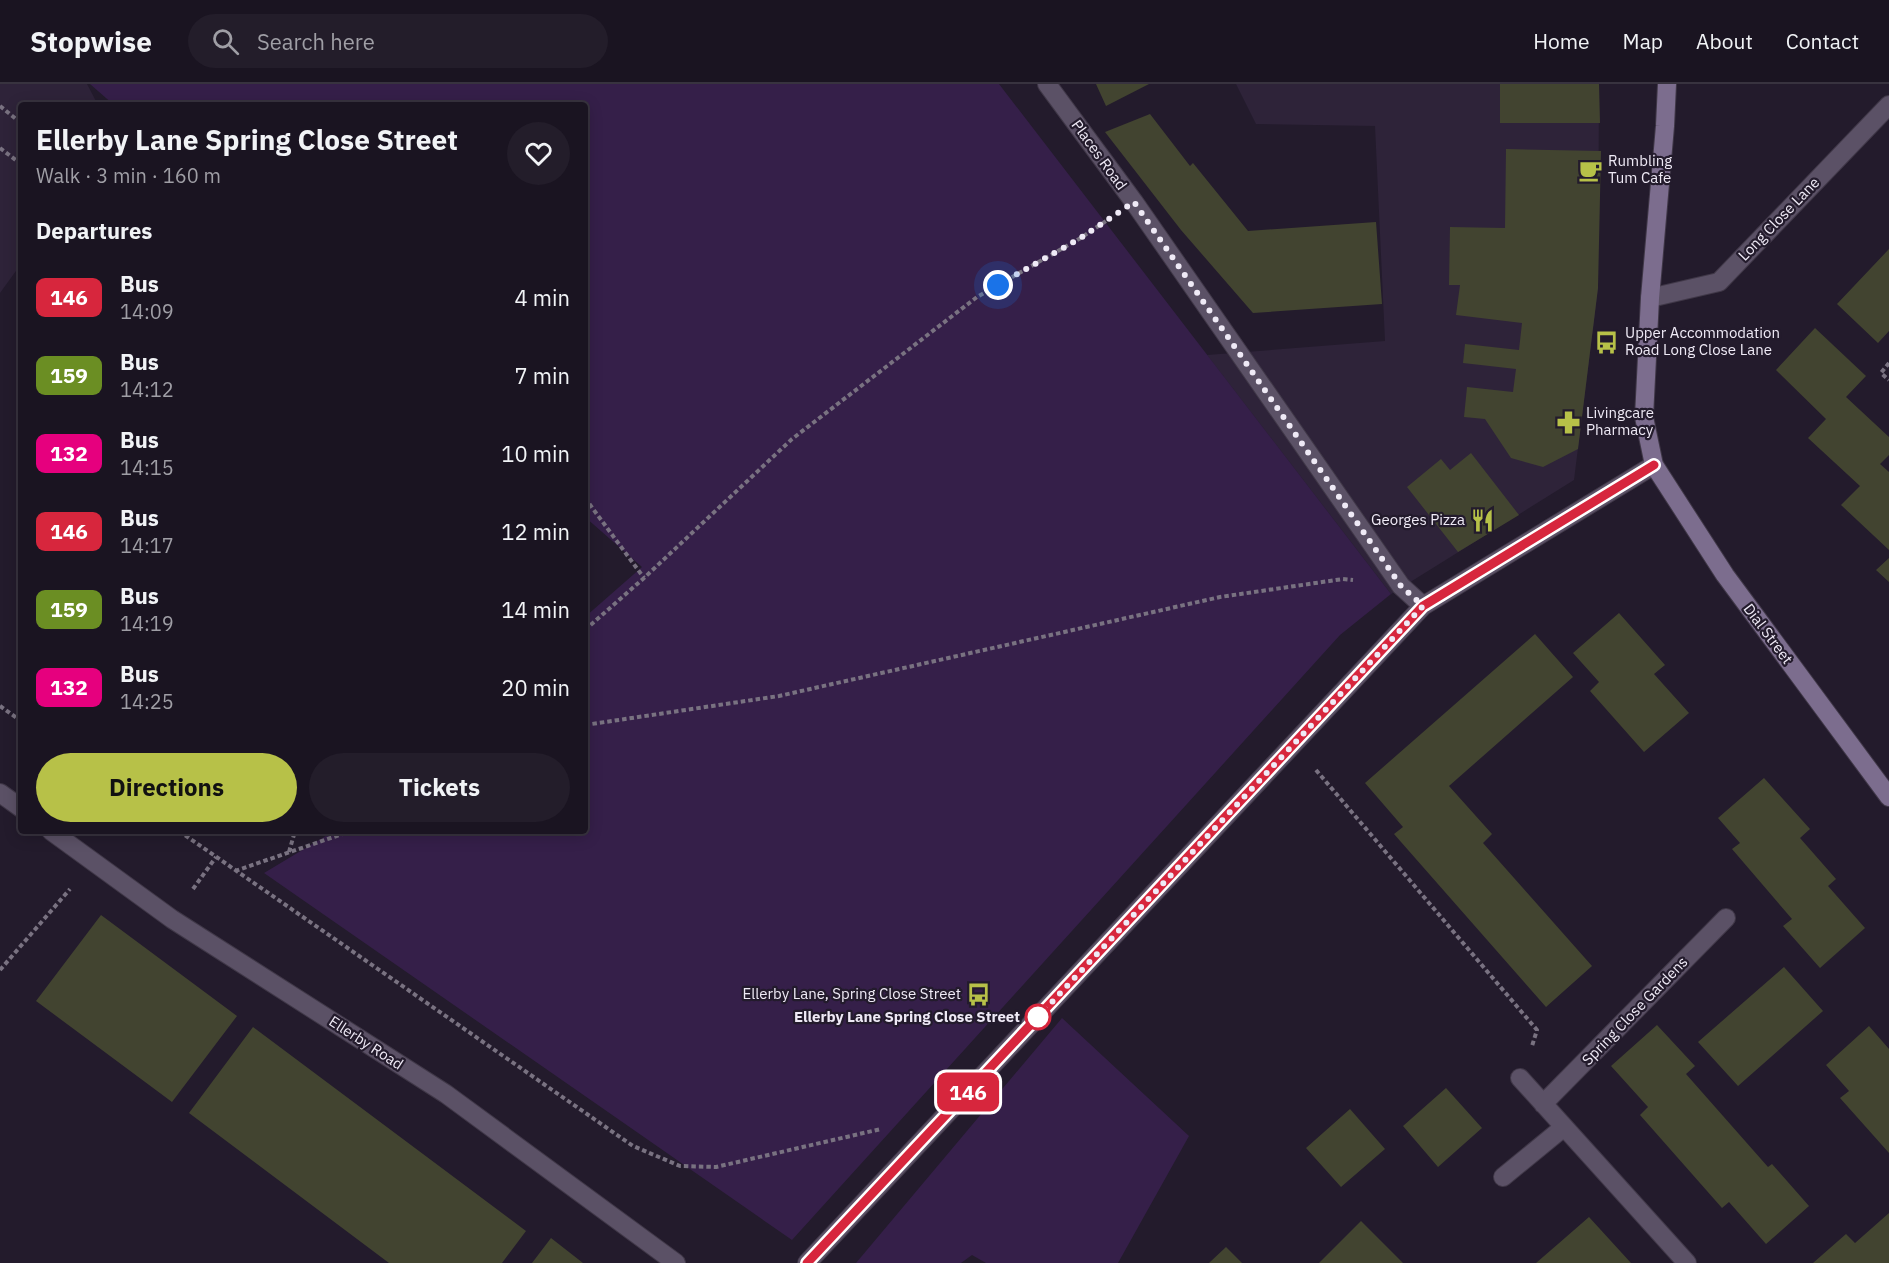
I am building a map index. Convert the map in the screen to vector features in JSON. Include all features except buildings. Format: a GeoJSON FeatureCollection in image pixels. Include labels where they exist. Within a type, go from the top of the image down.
{"type":"FeatureCollection","features":[{"type":"Feature","properties":{"kind":"street","name":"Places Road"},"geometry":{"type":"LineString","coordinates":[[1047,84],[1134,202],[1401,586],[1423,606]]}},
{"type":"Feature","properties":{"kind":"street"},"geometry":{"type":"LineString","coordinates":[[807,1263],[1423,606],[1654,465],[1644,417],[1650,298],[1667,84]]}},
{"type":"Feature","properties":{"kind":"street","name":"Long Close Lane"},"geometry":{"type":"LineString","coordinates":[[1650,298],[1719,282],[1889,105]]}},
{"type":"Feature","properties":{"kind":"street","name":"Dial Street"},"geometry":{"type":"LineString","coordinates":[[1654,465],[1725,576],[1889,797]]}},
{"type":"Feature","properties":{"kind":"street"},"geometry":{"type":"LineString","coordinates":[[0,793],[18,806]]}},
{"type":"Feature","properties":{"kind":"street","name":"Ellerby Road"},"geometry":{"type":"LineString","coordinates":[[55,834],[172,919],[446,1094],[676,1263]]}},
{"type":"Feature","properties":{"kind":"street","name":"Spring Close Gardens"},"geometry":{"type":"LineString","coordinates":[[1543,1104],[1726,918]]}},
{"type":"Feature","properties":{"kind":"street"},"geometry":{"type":"LineString","coordinates":[[1520,1078],[1687,1263]]}},
{"type":"Feature","properties":{"kind":"street"},"geometry":{"type":"LineString","coordinates":[[1503,1176],[1564,1127]]}},
{"type":"Feature","properties":{"kind":"path"},"geometry":{"type":"LineString","coordinates":[[0,106],[18,121]]}},
{"type":"Feature","properties":{"kind":"path"},"geometry":{"type":"LineString","coordinates":[[0,148],[18,162]]}},
{"type":"Feature","properties":{"kind":"path"},"geometry":{"type":"LineString","coordinates":[[588,627],[810,424],[977,297],[1079,239],[1134,202]]}},
{"type":"Feature","properties":{"kind":"path"},"geometry":{"type":"LineString","coordinates":[[1889,363],[1881,373],[1889,380]]}},
{"type":"Feature","properties":{"kind":"path"},"geometry":{"type":"LineString","coordinates":[[588,502],[644,578]]}},
{"type":"Feature","properties":{"kind":"path"},"geometry":{"type":"LineString","coordinates":[[588,724],[779,696],[1220,597],[1343,579],[1401,586]]}},
{"type":"Feature","properties":{"kind":"path"},"geometry":{"type":"LineString","coordinates":[[0,706],[18,719]]}},
{"type":"Feature","properties":{"kind":"path"},"geometry":{"type":"LineString","coordinates":[[1294,744],[1537,1030],[1520,1078]]}},
{"type":"Feature","properties":{"kind":"path"},"geometry":{"type":"LineString","coordinates":[[183,834],[633,1146],[680,1166],[716,1167],[883,1128]]}},
{"type":"Feature","properties":{"kind":"path"},"geometry":{"type":"LineString","coordinates":[[289,852],[293,834]]}},
{"type":"Feature","properties":{"kind":"path"},"geometry":{"type":"LineString","coordinates":[[236,871],[342,834]]}},
{"type":"Feature","properties":{"kind":"path"},"geometry":{"type":"LineString","coordinates":[[0,970],[93,863]]}},
{"type":"Feature","properties":{"kind":"shaded area"},"geometry":{"type":"Polygon","coordinates":[[[0,84],[87,84],[96,102],[18,102],[18,268],[0,293],[0,84]]]}},
{"type":"Feature","properties":{"kind":"shaded area"},"geometry":{"type":"Polygon","coordinates":[[[90,84],[999,84],[1391,594],[1340,635],[792,1240],[264,873],[329,834],[588,834],[588,614],[642,567],[588,520],[588,102],[111,102],[90,84]]]}},
{"type":"Feature","properties":{"kind":"shaded area"},"geometry":{"type":"Polygon","coordinates":[[[1236,84],[1599,84],[1598,288],[1574,480],[1391,594],[1207,355],[1385,341],[1375,126],[1256,124],[1236,84]]]}},
{"type":"Feature","properties":{"kind":"shaded area"},"geometry":{"type":"Polygon","coordinates":[[[1062,1018],[1189,1136],[1118,1263],[986,1263],[972,1255],[961,1263],[856,1263],[1062,1018]]]}},
{"type":"Feature","properties":{"kind":"bus line","name":"146"},"geometry":{"type":"LineString","coordinates":[[807,1263],[1423,606],[1654,465]]}},
{"type":"Feature","properties":{"kind":"place","name":"Rumbling Tum Cafe"},"geometry":{"type":"Point","coordinates":[1590,170]}},
{"type":"Feature","properties":{"kind":"place","name":"Upper Accommodation Road Long Close Lane"},"geometry":{"type":"Point","coordinates":[1607,342]}},
{"type":"Feature","properties":{"kind":"place","name":"Livingcare Pharmacy"},"geometry":{"type":"Point","coordinates":[1568,422]}},
{"type":"Feature","properties":{"kind":"place","name":"Georges Pizza"},"geometry":{"type":"Point","coordinates":[1483,520]}},
{"type":"Feature","properties":{"kind":"place","name":"Ellerby Lane, Spring Close Street"},"geometry":{"type":"Point","coordinates":[979,994]}},
{"type":"Feature","properties":{"kind":"place","name":"Ellerby Lane Spring Close Street"},"geometry":{"type":"Point","coordinates":[1038,1017]}},
{"type":"Feature","properties":{"kind":"route"},"geometry":{"type":"LineString","coordinates":[[998,285],[1079,239],[1134,202],[1401,586],[1423,606],[1038,1017]]}}]}
